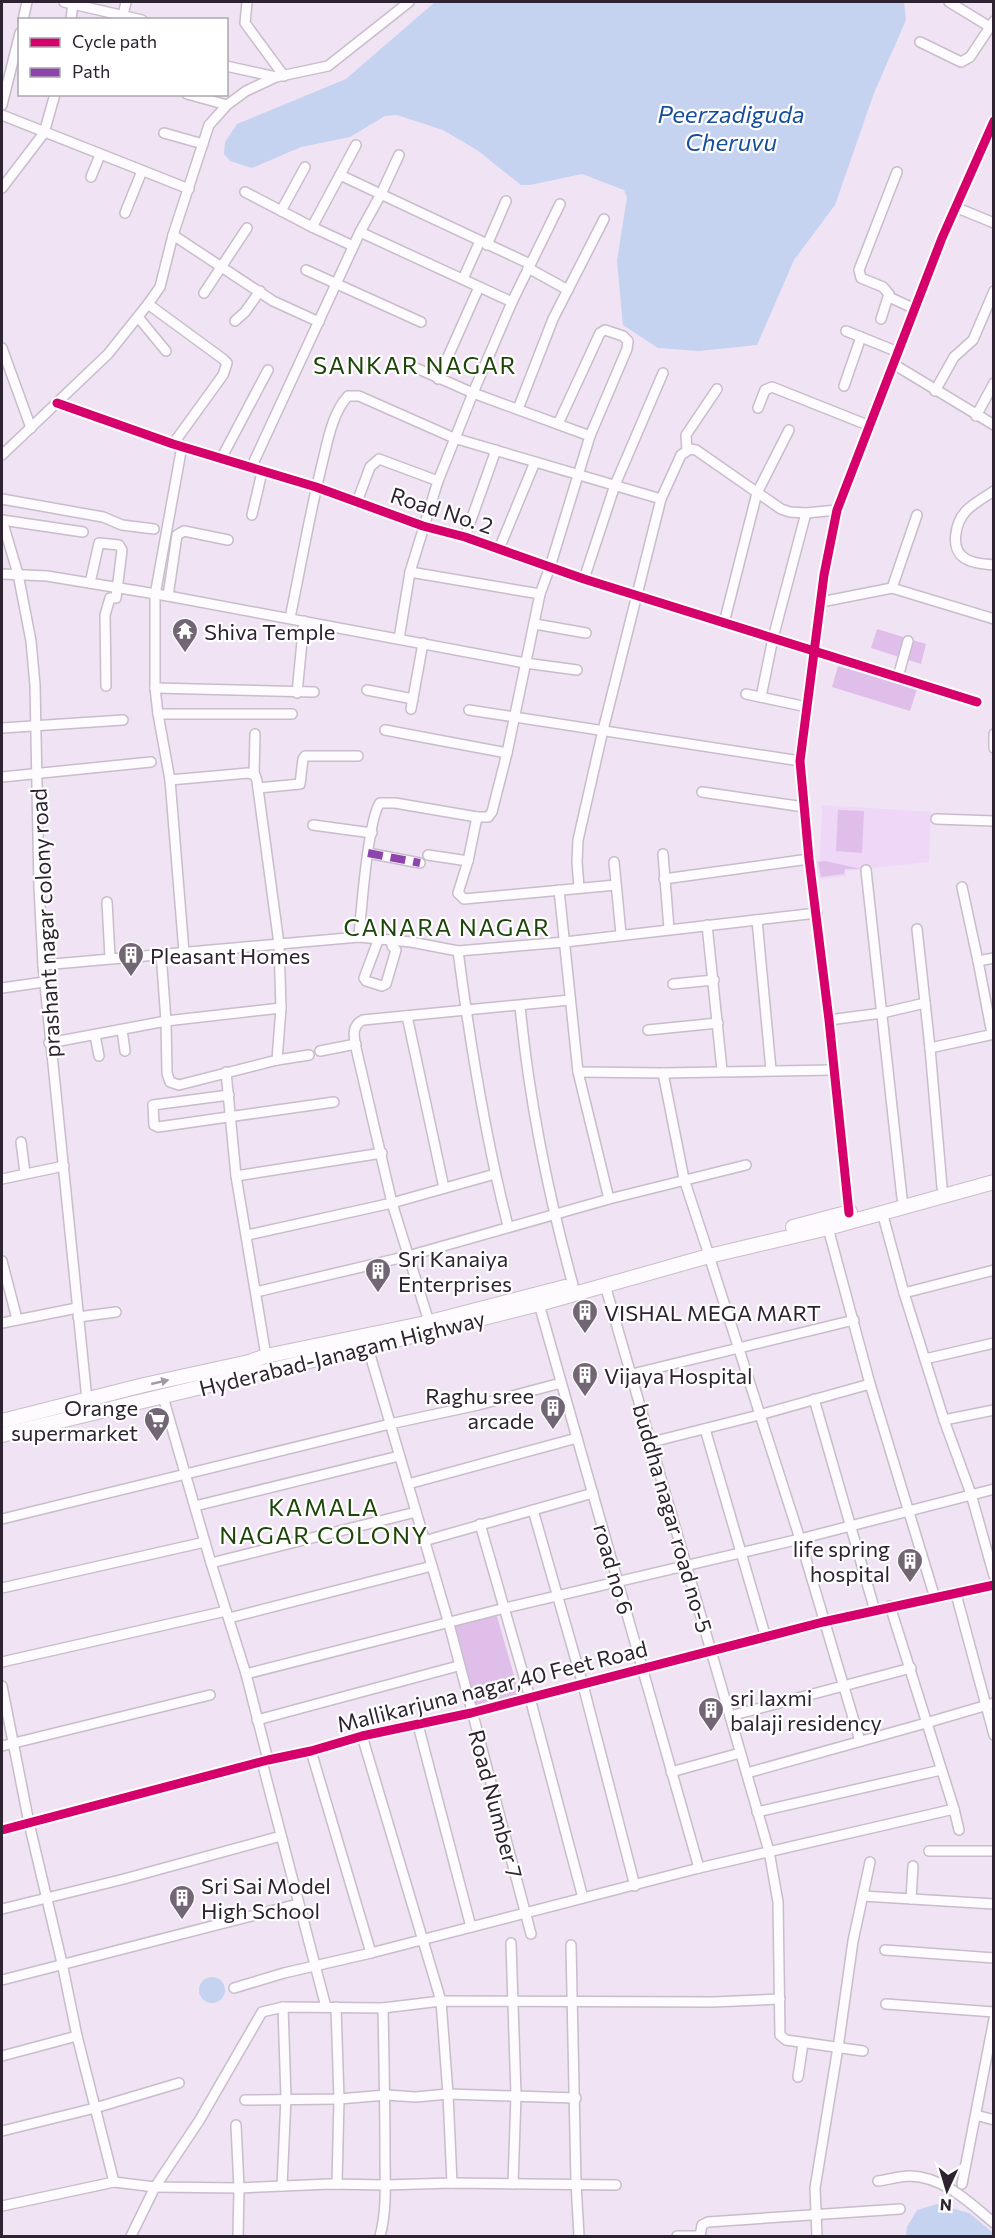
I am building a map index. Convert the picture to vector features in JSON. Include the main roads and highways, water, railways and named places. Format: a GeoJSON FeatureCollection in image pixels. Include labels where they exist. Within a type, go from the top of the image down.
{"type":"FeatureCollection","features":[{"type":"Feature","properties":{"kind":"highway","name":"Hyderabad-Janagam Highway"},"geometry":{"type":"LineString","coordinates":[[2,1435],[539,1304],[708,1253],[993,1173]]}},
{"type":"Feature","properties":{"kind":"highway","name":"Hyderabad-Janagam Highway"},"geometry":{"type":"LineString","coordinates":[[2,1421],[267,1356],[429,1322],[708,1253],[828,1228],[993,1182]]}},
{"type":"Feature","properties":{"kind":"water","name":"Peerzadiguda Cheruvu"},"geometry":{"type":"Polygon","coordinates":[[[435,2],[904,2],[906,20],[874,93],[835,205],[794,260],[757,345],[699,351],[658,348],[623,325],[617,261],[627,197],[624,190],[582,174],[521,185],[477,150],[443,130],[397,115],[385,116],[350,137],[301,147],[252,168],[230,161],[224,154],[225,142],[237,124],[346,79],[435,2]]]}},
{"type":"Feature","properties":{"kind":"water"},"geometry":{"type":"Polygon","coordinates":[[[212,1977],[221,1981],[225,1990],[221,1999],[212,2003],[203,1999],[199,1990],[203,1981],[212,1977]]]}},
{"type":"Feature","properties":{"kind":"water"},"geometry":{"type":"Polygon","coordinates":[[[937,2204],[969,2213],[993,2233],[993,2236],[906,2236],[907,2227],[917,2210],[937,2204]]]}},
{"type":"Feature","properties":{"kind":"place","name":"Shiva Temple"},"geometry":{"type":"Point","coordinates":[185,654]}},
{"type":"Feature","properties":{"kind":"place","name":"Pleasant Homes"},"geometry":{"type":"Point","coordinates":[131,978]}},
{"type":"Feature","properties":{"kind":"place","name":"Sri Kanaiya Enterprises"},"geometry":{"type":"Point","coordinates":[378,1294]}},
{"type":"Feature","properties":{"kind":"place","name":"VISHAL MEGA MART"},"geometry":{"type":"Point","coordinates":[585,1335]}},
{"type":"Feature","properties":{"kind":"place","name":"Vijaya Hospital"},"geometry":{"type":"Point","coordinates":[585,1398]}},
{"type":"Feature","properties":{"kind":"place","name":"Raghu sree arcade"},"geometry":{"type":"Point","coordinates":[553,1431]}},
{"type":"Feature","properties":{"kind":"place","name":"Orange supermarket"},"geometry":{"type":"Point","coordinates":[157,1443]}},
{"type":"Feature","properties":{"kind":"place","name":"life spring hospital"},"geometry":{"type":"Point","coordinates":[910,1584]}},
{"type":"Feature","properties":{"kind":"place","name":"sri laxmi balaji residency"},"geometry":{"type":"Point","coordinates":[711,1733]}},
{"type":"Feature","properties":{"kind":"place","name":"Sri Sai Model High School"},"geometry":{"type":"Point","coordinates":[182,1921]}},
{"type":"Feature","properties":{"kind":"district","name":"SANKAR NAGAR"},"geometry":{"type":"Point","coordinates":[415,364]}},
{"type":"Feature","properties":{"kind":"district","name":"CANARA NAGAR"},"geometry":{"type":"Point","coordinates":[447,926]}},
{"type":"Feature","properties":{"kind":"district","name":"KAMALA NAGAR COLONY"},"geometry":{"type":"Point","coordinates":[324,1520]}}]}
